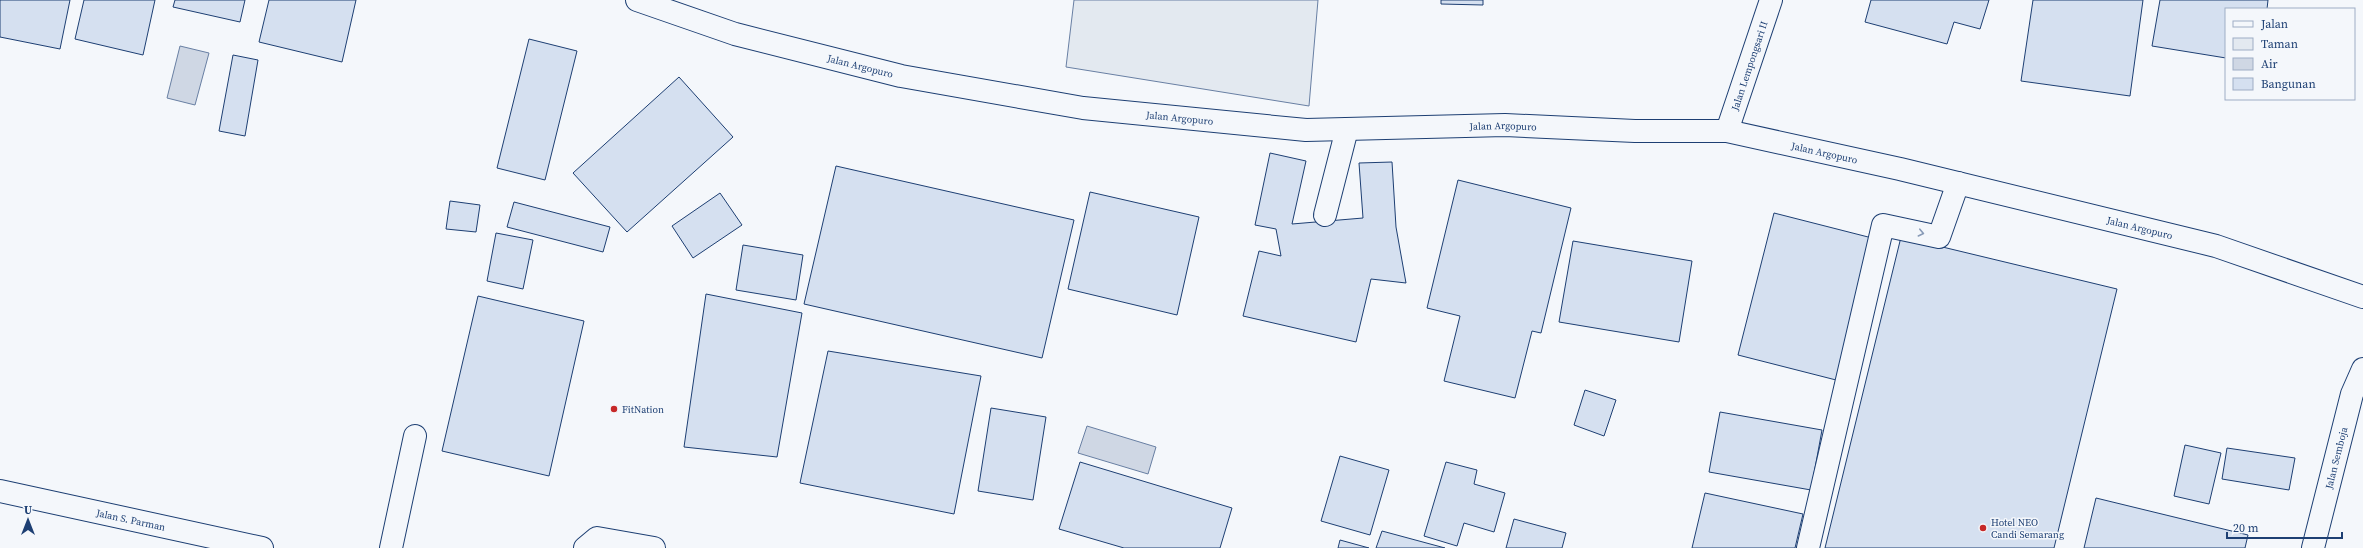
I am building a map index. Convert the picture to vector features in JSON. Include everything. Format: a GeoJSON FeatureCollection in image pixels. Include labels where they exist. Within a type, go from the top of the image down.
{"type":"FeatureCollection","features":[{"type":"Feature","properties":{"kind":"main road","name":"Jalan Argopuro"},"geometry":{"type":"LineString","coordinates":[[637,0],[735,34],[908,77],[1083,108],[1306,130],[1505,125],[1635,131],[1727,131],[1958,183],[2216,246],[2363,297]]}},
{"type":"Feature","properties":{"kind":"main road","name":"Jalan Lempongsari II"},"geometry":{"type":"LineString","coordinates":[[1727,131],[1771,0]]}},
{"type":"Feature","properties":{"kind":"main road"},"geometry":{"type":"LineString","coordinates":[[1324,215],[1347,129]]}},
{"type":"Feature","properties":{"kind":"main road"},"geometry":{"type":"LineString","coordinates":[[1808,548],[1883,225],[1939,237],[1958,183]]}},
{"type":"Feature","properties":{"kind":"main road","name":"Jalan Semboja"},"geometry":{"type":"LineString","coordinates":[[2313,548],[2352,394],[2363,369]]}},
{"type":"Feature","properties":{"kind":"main road"},"geometry":{"type":"LineString","coordinates":[[391,548],[416,436]]}},
{"type":"Feature","properties":{"kind":"main road","name":"Jalan S. Parman"},"geometry":{"type":"LineString","coordinates":[[0,491],[231,545],[262,548]]}},
{"type":"Feature","properties":{"kind":"main road"},"geometry":{"type":"LineString","coordinates":[[585,548],[597,538],[654,548]]}},
{"type":"Feature","properties":{"kind":"green space"},"geometry":{"type":"Polygon","coordinates":[[[1074,0],[1318,0],[1309,106],[1066,67],[1074,0]]]}},
{"type":"Feature","properties":{"kind":"water"},"geometry":{"type":"Polygon","coordinates":[[[180,46],[209,53],[195,105],[167,98],[180,46]]]}},
{"type":"Feature","properties":{"kind":"water"},"geometry":{"type":"Polygon","coordinates":[[[1087,426],[1156,447],[1148,474],[1078,453],[1087,426]]]}},
{"type":"Feature","properties":{"kind":"building"},"geometry":{"type":"Polygon","coordinates":[[[0,0],[70,0],[60,49],[0,37],[0,0]]]}},
{"type":"Feature","properties":{"kind":"building"},"geometry":{"type":"Polygon","coordinates":[[[84,0],[155,0],[143,55],[75,39],[84,0]]]}},
{"type":"Feature","properties":{"kind":"building"},"geometry":{"type":"Polygon","coordinates":[[[175,0],[245,0],[240,22],[173,7],[175,0]]]}},
{"type":"Feature","properties":{"kind":"building"},"geometry":{"type":"Polygon","coordinates":[[[269,0],[356,0],[342,62],[259,42],[269,0]]]}},
{"type":"Feature","properties":{"kind":"building"},"geometry":{"type":"Polygon","coordinates":[[[1441,0],[1483,0],[1483,5],[1441,4],[1441,0]]]}},
{"type":"Feature","properties":{"kind":"building"},"geometry":{"type":"Polygon","coordinates":[[[1871,0],[1989,0],[1980,29],[1954,22],[1947,44],[1865,22],[1871,0]]]}},
{"type":"Feature","properties":{"kind":"building"},"geometry":{"type":"Polygon","coordinates":[[[2033,0],[2143,0],[2130,96],[2021,81],[2033,0]]]}},
{"type":"Feature","properties":{"kind":"building"},"geometry":{"type":"Polygon","coordinates":[[[2160,0],[2268,0],[2267,8],[2225,8],[2225,58],[2152,46],[2160,0]]]}},
{"type":"Feature","properties":{"kind":"building"},"geometry":{"type":"Polygon","coordinates":[[[529,39],[577,51],[545,180],[497,168],[529,39]]]}},
{"type":"Feature","properties":{"kind":"building"},"geometry":{"type":"Polygon","coordinates":[[[233,55],[258,60],[245,136],[219,131],[233,55]]]}},
{"type":"Feature","properties":{"kind":"building"},"geometry":{"type":"Polygon","coordinates":[[[679,77],[733,137],[627,232],[573,173],[679,77]]]}},
{"type":"Feature","properties":{"kind":"building"},"geometry":{"type":"Polygon","coordinates":[[[1270,153],[1306,161],[1292,224],[1363,218],[1359,163],[1392,162],[1396,227],[1406,283],[1371,279],[1356,342],[1243,316],[1259,251],[1281,256],[1276,229],[1255,225],[1270,153]]]}},
{"type":"Feature","properties":{"kind":"building"},"geometry":{"type":"Polygon","coordinates":[[[836,166],[1074,220],[1042,358],[804,304],[836,166]]]}},
{"type":"Feature","properties":{"kind":"building"},"geometry":{"type":"Polygon","coordinates":[[[1458,180],[1571,208],[1541,333],[1532,331],[1515,398],[1444,381],[1460,316],[1427,308],[1458,180]]]}},
{"type":"Feature","properties":{"kind":"building"},"geometry":{"type":"Polygon","coordinates":[[[1090,192],[1199,217],[1177,315],[1068,289],[1090,192]]]}},
{"type":"Feature","properties":{"kind":"building"},"geometry":{"type":"Polygon","coordinates":[[[720,193],[742,225],[693,258],[672,226],[720,193]]]}},
{"type":"Feature","properties":{"kind":"building"},"geometry":{"type":"Polygon","coordinates":[[[450,201],[480,205],[476,232],[446,229],[450,201]]]}},
{"type":"Feature","properties":{"kind":"building"},"geometry":{"type":"Polygon","coordinates":[[[514,202],[610,227],[603,252],[507,227],[514,202]]]}},
{"type":"Feature","properties":{"kind":"building"},"geometry":{"type":"Polygon","coordinates":[[[1774,213],[1876,239],[1840,381],[1738,355],[1774,213]]]}},
{"type":"Feature","properties":{"kind":"building"},"geometry":{"type":"Polygon","coordinates":[[[496,233],[533,240],[523,289],[487,281],[496,233]]]}},
{"type":"Feature","properties":{"kind":"building"},"geometry":{"type":"Polygon","coordinates":[[[1901,237],[2117,289],[2054,548],[1825,548],[1901,237]]]}},
{"type":"Feature","properties":{"kind":"building"},"geometry":{"type":"Polygon","coordinates":[[[1573,241],[1692,261],[1679,342],[1559,322],[1573,241]]]}},
{"type":"Feature","properties":{"kind":"building"},"geometry":{"type":"Polygon","coordinates":[[[743,245],[803,255],[796,300],[736,290],[743,245]]]}},
{"type":"Feature","properties":{"kind":"building"},"geometry":{"type":"Polygon","coordinates":[[[706,294],[802,313],[777,457],[684,447],[706,294]]]}},
{"type":"Feature","properties":{"kind":"building"},"geometry":{"type":"Polygon","coordinates":[[[478,296],[584,321],[549,476],[442,451],[478,296]]]}},
{"type":"Feature","properties":{"kind":"building"},"geometry":{"type":"Polygon","coordinates":[[[828,351],[981,376],[954,514],[800,483],[828,351]]]}},
{"type":"Feature","properties":{"kind":"building"},"geometry":{"type":"Polygon","coordinates":[[[1585,390],[1616,400],[1604,436],[1574,425],[1585,390]]]}},
{"type":"Feature","properties":{"kind":"building"},"geometry":{"type":"Polygon","coordinates":[[[991,408],[1046,417],[1033,500],[978,491],[991,408]]]}},
{"type":"Feature","properties":{"kind":"building"},"geometry":{"type":"Polygon","coordinates":[[[1720,412],[1822,430],[1811,490],[1709,472],[1720,412]]]}},
{"type":"Feature","properties":{"kind":"building"},"geometry":{"type":"Polygon","coordinates":[[[2185,445],[2221,453],[2209,504],[2174,496],[2185,445]]]}},
{"type":"Feature","properties":{"kind":"building"},"geometry":{"type":"Polygon","coordinates":[[[2227,448],[2295,458],[2289,490],[2222,479],[2227,448]]]}},
{"type":"Feature","properties":{"kind":"building"},"geometry":{"type":"Polygon","coordinates":[[[1340,456],[1389,470],[1370,535],[1321,521],[1340,456]]]}},
{"type":"Feature","properties":{"kind":"building"},"geometry":{"type":"Polygon","coordinates":[[[1080,462],[1232,508],[1220,548],[1124,548],[1059,529],[1080,462]]]}},
{"type":"Feature","properties":{"kind":"building"},"geometry":{"type":"Polygon","coordinates":[[[1446,462],[1477,470],[1474,484],[1505,493],[1494,532],[1464,523],[1457,546],[1424,536],[1446,462]]]}},
{"type":"Feature","properties":{"kind":"building"},"geometry":{"type":"Polygon","coordinates":[[[1705,493],[1803,514],[1795,548],[1692,548],[1705,493]]]}},
{"type":"Feature","properties":{"kind":"building"},"geometry":{"type":"Polygon","coordinates":[[[2096,498],[2248,535],[2245,548],[2084,548],[2096,498]]]}},
{"type":"Feature","properties":{"kind":"building"},"geometry":{"type":"Polygon","coordinates":[[[1514,519],[1566,533],[1562,548],[1506,548],[1514,519]]]}},
{"type":"Feature","properties":{"kind":"building"},"geometry":{"type":"Polygon","coordinates":[[[1382,531],[1445,548],[1376,548],[1382,531]]]}},
{"type":"Feature","properties":{"kind":"building"},"geometry":{"type":"Polygon","coordinates":[[[1340,540],[1369,548],[1338,548],[1340,540]]]}},
{"type":"Feature","properties":{"kind":"place","name":"FitNation"},"geometry":{"type":"Point","coordinates":[614,409]}},
{"type":"Feature","properties":{"kind":"place","name":"Hotel NEO Candi Semarang"},"geometry":{"type":"Point","coordinates":[1983,528]}}]}
